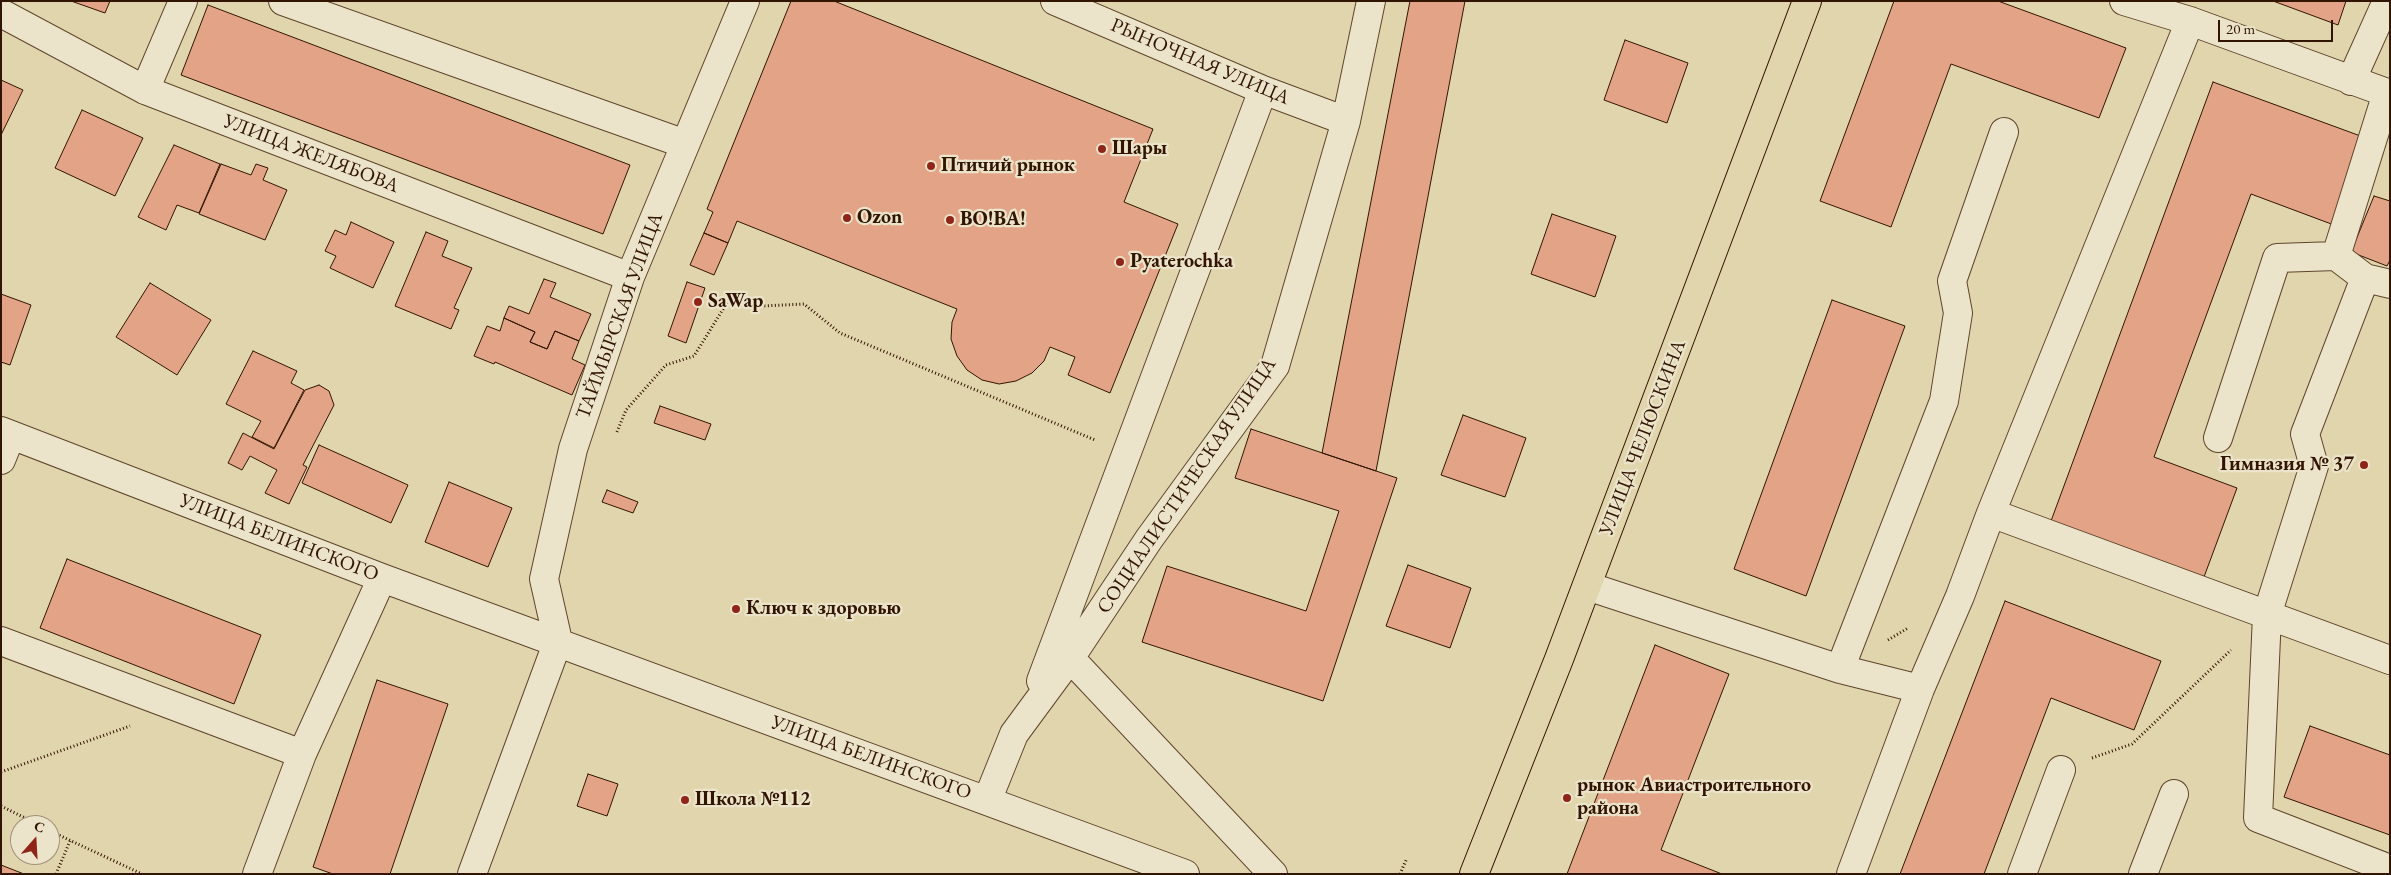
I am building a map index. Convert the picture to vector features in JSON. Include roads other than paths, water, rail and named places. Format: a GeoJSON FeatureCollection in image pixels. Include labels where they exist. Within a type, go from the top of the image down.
{"type":"FeatureCollection","features":[{"type":"Feature","properties":{"kind":"main road","name":"УЛИЦА ЧЕЛЮСКИНА"},"geometry":{"type":"LineString","coordinates":[[1474,874],[1587,586],[1807,1]]}},
{"type":"Feature","properties":{"kind":"street"},"geometry":{"type":"LineString","coordinates":[[145,90],[183,1]]}},
{"type":"Feature","properties":{"kind":"street"},"geometry":{"type":"LineString","coordinates":[[282,1],[685,144]]}},
{"type":"Feature","properties":{"kind":"street","name":"ТАЙМЫРСКАЯ УЛИЦА"},"geometry":{"type":"LineString","coordinates":[[558,642],[544,579],[573,449],[630,277],[745,1]]}},
{"type":"Feature","properties":{"kind":"street","name":"РЫНОЧНАЯ УЛИЦА"},"geometry":{"type":"LineString","coordinates":[[1055,1],[1263,90],[1346,121]]}},
{"type":"Feature","properties":{"kind":"street","name":"СОЦИАЛИСТИЧЕСКАЯ УЛИЦА"},"geometry":{"type":"LineString","coordinates":[[987,801],[1014,734],[1070,658],[1149,539],[1275,366],[1346,121],[1372,1]]}},
{"type":"Feature","properties":{"kind":"street"},"geometry":{"type":"LineString","coordinates":[[2124,1],[2190,21],[2388,94],[2336,256]]}},
{"type":"Feature","properties":{"kind":"street"},"geometry":{"type":"LineString","coordinates":[[2350,81],[2387,1]]}},
{"type":"Feature","properties":{"kind":"street","name":"УЛИЦА ЖЕЛЯБОВА"},"geometry":{"type":"LineString","coordinates":[[1,13],[145,90],[630,277]]}},
{"type":"Feature","properties":{"kind":"street"},"geometry":{"type":"LineString","coordinates":[[1851,874],[1920,689],[1960,596],[1991,513],[2190,21]]}},
{"type":"Feature","properties":{"kind":"street"},"geometry":{"type":"LineString","coordinates":[[1029,713],[1263,90]]}},
{"type":"Feature","properties":{"kind":"street"},"geometry":{"type":"LineString","coordinates":[[1840,669],[1944,401],[1958,313],[1952,281],[2004,132]]}},
{"type":"Feature","properties":{"kind":"street"},"geometry":{"type":"LineString","coordinates":[[2218,438],[2277,258],[2336,256],[2377,281],[2306,434],[2314,466],[2268,615],[2258,818],[2390,868]]}},
{"type":"Feature","properties":{"kind":"street"},"geometry":{"type":"LineString","coordinates":[[1,460],[6,433]]}},
{"type":"Feature","properties":{"kind":"street","name":"УЛИЦА БЕЛИНСКОГО"},"geometry":{"type":"LineString","coordinates":[[6,433],[382,578],[1185,874]]}},
{"type":"Feature","properties":{"kind":"street"},"geometry":{"type":"LineString","coordinates":[[1991,513],[2390,660]]}},
{"type":"Feature","properties":{"kind":"street"},"geometry":{"type":"LineString","coordinates":[[257,874],[302,754],[382,578]]}},
{"type":"Feature","properties":{"kind":"street"},"geometry":{"type":"LineString","coordinates":[[1587,586],[1840,669],[1920,689]]}},
{"type":"Feature","properties":{"kind":"street"},"geometry":{"type":"LineString","coordinates":[[1,641],[302,754]]}},
{"type":"Feature","properties":{"kind":"street"},"geometry":{"type":"LineString","coordinates":[[472,874],[558,642]]}},
{"type":"Feature","properties":{"kind":"street"},"geometry":{"type":"LineString","coordinates":[[1070,658],[1273,874]]}},
{"type":"Feature","properties":{"kind":"street"},"geometry":{"type":"LineString","coordinates":[[2022,874],[2061,770]]}},
{"type":"Feature","properties":{"kind":"street"},"geometry":{"type":"LineString","coordinates":[[2143,874],[2174,794]]}},
{"type":"Feature","properties":{"kind":"place","name":"Шары"},"geometry":{"type":"Point","coordinates":[1102,149]}},
{"type":"Feature","properties":{"kind":"place","name":"Птичий рынок"},"geometry":{"type":"Point","coordinates":[931,166]}},
{"type":"Feature","properties":{"kind":"place","name":"Ozon"},"geometry":{"type":"Point","coordinates":[847,218]}},
{"type":"Feature","properties":{"kind":"place","name":"ВО!ВА!"},"geometry":{"type":"Point","coordinates":[950,220]}},
{"type":"Feature","properties":{"kind":"place","name":"Pyaterochka"},"geometry":{"type":"Point","coordinates":[1120,262]}},
{"type":"Feature","properties":{"kind":"place","name":"SaWap"},"geometry":{"type":"Point","coordinates":[698,302]}},
{"type":"Feature","properties":{"kind":"place","name":"Гимназия № 37"},"geometry":{"type":"Point","coordinates":[2364,465]}},
{"type":"Feature","properties":{"kind":"place","name":"Ключ к здоровью"},"geometry":{"type":"Point","coordinates":[736,609]}},
{"type":"Feature","properties":{"kind":"place","name":"рынок Авиастроительного района"},"geometry":{"type":"Point","coordinates":[1567,798]}},
{"type":"Feature","properties":{"kind":"place","name":"Школа №112"},"geometry":{"type":"Point","coordinates":[685,800]}}]}
